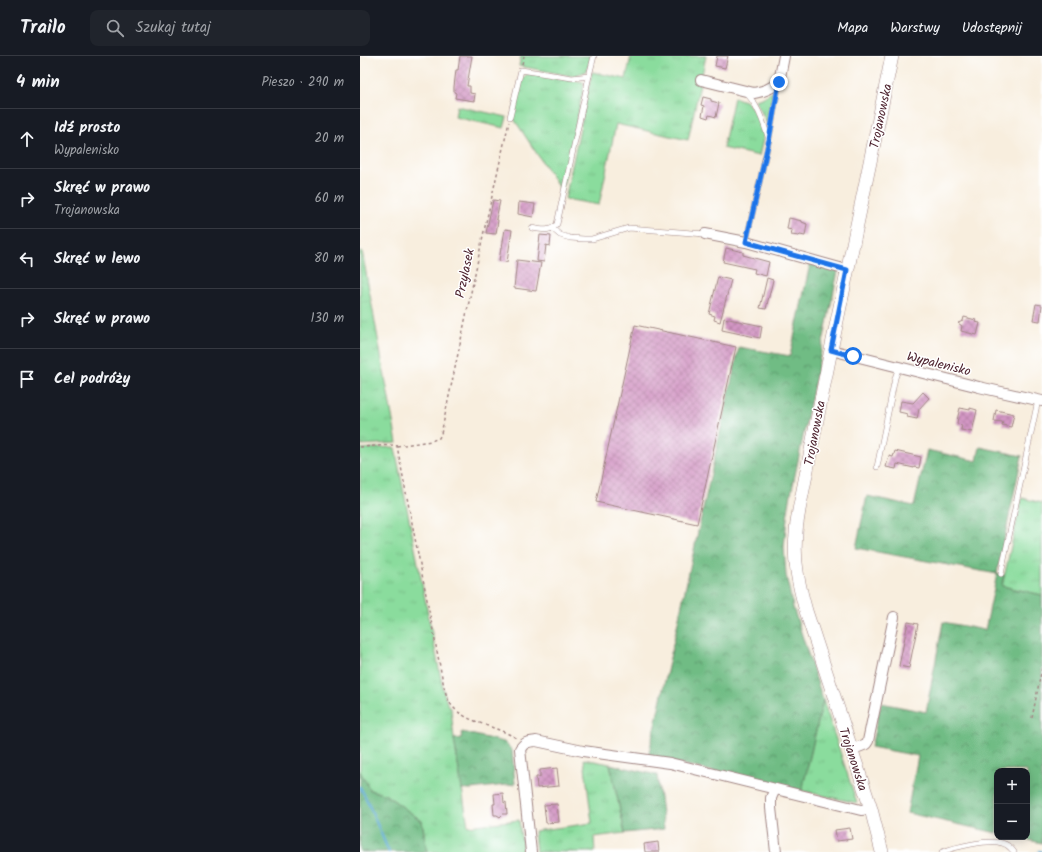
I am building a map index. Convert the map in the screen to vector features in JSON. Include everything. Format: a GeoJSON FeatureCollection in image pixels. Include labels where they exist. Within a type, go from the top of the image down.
{"type":"FeatureCollection","features":[{"type":"Feature","properties":{"kind":"street"},"geometry":{"type":"LineString","coordinates":[[701,80],[754,93],[762,92],[770,89],[779,82],[784,56]]}},
{"type":"Feature","properties":{"kind":"street","name":"Trojanowska"},"geometry":{"type":"LineString","coordinates":[[882,852],[870,807],[806,611],[796,564],[796,535],[799,510],[847,270],[892,56]]}},
{"type":"Feature","properties":{"kind":"street"},"geometry":{"type":"LineString","coordinates":[[705,234],[746,242],[847,270]]}},
{"type":"Feature","properties":{"kind":"street","name":"Wypalenisko"},"geometry":{"type":"LineString","coordinates":[[831,350],[979,387],[1040,400]]}},
{"type":"Feature","properties":{"kind":"street"},"geometry":{"type":"LineString","coordinates":[[851,750],[866,744],[868,741],[894,617]]}},
{"type":"Feature","properties":{"kind":"street"},"geometry":{"type":"LineString","coordinates":[[531,852],[520,749],[524,743],[536,741],[583,751],[670,763],[861,810],[870,807]]}},
{"type":"Feature","properties":{"kind":"street"},"geometry":{"type":"LineString","coordinates":[[775,789],[771,798],[771,808],[776,852]]}},
{"type":"Feature","properties":{"kind":"lane"},"geometry":{"type":"LineString","coordinates":[[532,228],[544,230],[553,229],[557,224],[594,56]]}},
{"type":"Feature","properties":{"kind":"lane"},"geometry":{"type":"LineString","coordinates":[[510,117],[521,70],[572,78],[589,76]]}},
{"type":"Feature","properties":{"kind":"lane"},"geometry":{"type":"LineString","coordinates":[[746,242],[769,140],[779,82]]}},
{"type":"Feature","properties":{"kind":"lane"},"geometry":{"type":"LineString","coordinates":[[744,90],[753,100],[760,114],[769,140]]}},
{"type":"Feature","properties":{"kind":"lane"},"geometry":{"type":"LineString","coordinates":[[553,229],[560,235],[570,238],[584,239],[592,239],[629,228],[705,234]]}},
{"type":"Feature","properties":{"kind":"lane"},"geometry":{"type":"LineString","coordinates":[[877,467],[895,378],[899,367]]}},
{"type":"Feature","properties":{"kind":"lane"},"geometry":{"type":"LineString","coordinates":[[1001,574],[1040,400]]}},
{"type":"Feature","properties":{"kind":"lane"},"geometry":{"type":"LineString","coordinates":[[942,852],[956,847],[986,842],[1002,842],[1014,852]]}},
{"type":"Feature","properties":{"kind":"path","name":"Przylasek"},"geometry":{"type":"LineString","coordinates":[[360,447],[397,446],[431,441],[439,438],[441,434],[510,117]]}},
{"type":"Feature","properties":{"kind":"path"},"geometry":{"type":"LineString","coordinates":[[397,446],[444,687],[449,701],[461,715],[513,736],[524,743]]}},
{"type":"Feature","properties":{"kind":"path"},"geometry":{"type":"LineString","coordinates":[[1032,718],[1042,668]]}},
{"type":"Feature","properties":{"kind":"green space"},"geometry":{"type":"Polygon","coordinates":[[[521,56],[591,56],[589,65],[585,72],[572,76],[519,66],[521,56]]]}},
{"type":"Feature","properties":{"kind":"green space"},"geometry":{"type":"Polygon","coordinates":[[[631,56],[706,56],[688,140],[616,124],[599,205],[565,199],[592,72],[626,79],[631,56]]]}},
{"type":"Feature","properties":{"kind":"green space"},"geometry":{"type":"Polygon","coordinates":[[[527,74],[583,82],[584,85],[562,192],[512,118],[522,79],[527,74]]]}},
{"type":"Feature","properties":{"kind":"green space"},"geometry":{"type":"Polygon","coordinates":[[[774,91],[767,123],[755,100],[774,91]]]}},
{"type":"Feature","properties":{"kind":"green space"},"geometry":{"type":"Polygon","coordinates":[[[734,97],[747,102],[761,125],[764,135],[759,156],[723,148],[734,97]]]}},
{"type":"Feature","properties":{"kind":"green space"},"geometry":{"type":"Polygon","coordinates":[[[457,106],[507,117],[504,128],[455,117],[457,106]]]}},
{"type":"Feature","properties":{"kind":"green space"},"geometry":{"type":"Polygon","coordinates":[[[360,251],[362,251],[397,443],[360,445],[360,251]]]}},
{"type":"Feature","properties":{"kind":"green space"},"geometry":{"type":"Polygon","coordinates":[[[810,264],[838,271],[791,494],[784,547],[786,575],[793,607],[823,700],[802,791],[648,757],[739,347],[790,356],[810,264]]]}},
{"type":"Feature","properties":{"kind":"green space"},"geometry":{"type":"Polygon","coordinates":[[[980,447],[1022,456],[997,573],[1004,575],[1002,586],[1042,595],[1042,843],[1028,840],[1030,840],[1030,768],[994,768],[994,832],[907,813],[918,756],[871,747],[881,703],[926,712],[943,622],[985,630],[997,574],[856,548],[867,496],[914,506],[927,450],[977,461],[980,447]]]}},
{"type":"Feature","properties":{"kind":"green space"},"geometry":{"type":"Polygon","coordinates":[[[395,448],[443,689],[447,703],[451,708],[454,739],[468,826],[519,820],[523,852],[427,852],[422,821],[386,795],[369,790],[360,771],[360,449],[395,448]]]}},
{"type":"Feature","properties":{"kind":"green space"},"geometry":{"type":"Polygon","coordinates":[[[1022,498],[1042,503],[1042,595],[1002,586],[1022,498]]]}},
{"type":"Feature","properties":{"kind":"green space"},"geometry":{"type":"Polygon","coordinates":[[[823,700],[857,803],[802,791],[823,700]]]}},
{"type":"Feature","properties":{"kind":"green space"},"geometry":{"type":"Polygon","coordinates":[[[462,732],[504,742],[512,750],[515,784],[462,790],[454,739],[461,738],[462,732]]]}},
{"type":"Feature","properties":{"kind":"green space"},"geometry":{"type":"Polygon","coordinates":[[[584,759],[610,764],[625,833],[594,837],[595,852],[536,852],[534,831],[592,823],[584,759]]]}},
{"type":"Feature","properties":{"kind":"green space"},"geometry":{"type":"Polygon","coordinates":[[[610,764],[657,775],[664,829],[625,833],[610,764]]]}},
{"type":"Feature","properties":{"kind":"green space"},"geometry":{"type":"Polygon","coordinates":[[[360,771],[370,790],[386,795],[422,821],[427,852],[360,852],[360,771]]]}},
{"type":"Feature","properties":{"kind":"building"},"geometry":{"type":"Polygon","coordinates":[[[460,56],[472,56],[467,86],[470,86],[470,93],[475,94],[474,101],[455,98],[456,93],[454,92],[454,87],[456,70],[458,70],[460,56]]]}},
{"type":"Feature","properties":{"kind":"building"},"geometry":{"type":"Polygon","coordinates":[[[717,56],[728,56],[725,68],[715,66],[717,56]]]}},
{"type":"Feature","properties":{"kind":"building"},"geometry":{"type":"Polygon","coordinates":[[[703,97],[719,103],[716,117],[709,115],[708,118],[702,116],[704,106],[701,105],[703,97]]]}},
{"type":"Feature","properties":{"kind":"building"},"geometry":{"type":"Polygon","coordinates":[[[493,200],[500,201],[496,219],[498,220],[496,234],[486,233],[493,200]]]}},
{"type":"Feature","properties":{"kind":"building"},"geometry":{"type":"Polygon","coordinates":[[[519,202],[535,204],[533,217],[518,214],[519,202]]]}},
{"type":"Feature","properties":{"kind":"building"},"geometry":{"type":"Polygon","coordinates":[[[789,218],[802,221],[807,224],[805,236],[791,235],[792,230],[787,229],[789,218]]]}},
{"type":"Feature","properties":{"kind":"building"},"geometry":{"type":"Polygon","coordinates":[[[505,229],[512,230],[507,262],[499,261],[505,229]]]}},
{"type":"Feature","properties":{"kind":"building"},"geometry":{"type":"Polygon","coordinates":[[[540,235],[551,236],[550,246],[546,245],[544,262],[537,261],[540,235]]]}},
{"type":"Feature","properties":{"kind":"building"},"geometry":{"type":"Polygon","coordinates":[[[726,248],[743,252],[743,255],[769,262],[766,276],[754,273],[755,269],[723,262],[726,248]]]}},
{"type":"Feature","properties":{"kind":"building"},"geometry":{"type":"Polygon","coordinates":[[[517,260],[541,263],[536,291],[514,288],[517,260]]]}},
{"type":"Feature","properties":{"kind":"building"},"geometry":{"type":"Polygon","coordinates":[[[718,277],[731,280],[720,322],[714,320],[715,316],[709,314],[718,277]]]}},
{"type":"Feature","properties":{"kind":"building"},"geometry":{"type":"Polygon","coordinates":[[[767,278],[773,280],[766,309],[760,308],[767,278]]]}},
{"type":"Feature","properties":{"kind":"building"},"geometry":{"type":"Polygon","coordinates":[[[1036,304],[1042,305],[1040,321],[1033,320],[1036,304]]]}},
{"type":"Feature","properties":{"kind":"building"},"geometry":{"type":"Polygon","coordinates":[[[964,317],[976,320],[975,322],[980,323],[977,335],[961,331],[962,326],[958,323],[963,321],[964,317]]]}},
{"type":"Feature","properties":{"kind":"building"},"geometry":{"type":"Polygon","coordinates":[[[724,318],[762,326],[760,338],[722,330],[724,318]]]}},
{"type":"Feature","properties":{"kind":"building"},"geometry":{"type":"Polygon","coordinates":[[[635,325],[736,347],[697,524],[596,502],[635,325]]]}},
{"type":"Feature","properties":{"kind":"building"},"geometry":{"type":"Polygon","coordinates":[[[923,392],[929,398],[919,409],[917,419],[907,417],[908,414],[899,412],[901,401],[913,403],[923,392]]]}},
{"type":"Feature","properties":{"kind":"building"},"geometry":{"type":"Polygon","coordinates":[[[960,408],[977,410],[972,432],[961,430],[962,425],[957,424],[960,408]]]}},
{"type":"Feature","properties":{"kind":"building"},"geometry":{"type":"Polygon","coordinates":[[[996,410],[1014,414],[1011,427],[1002,425],[1003,422],[994,421],[996,410]]]}},
{"type":"Feature","properties":{"kind":"building"},"geometry":{"type":"Polygon","coordinates":[[[895,451],[921,457],[919,468],[897,464],[896,469],[886,467],[889,456],[893,457],[895,451]]]}},
{"type":"Feature","properties":{"kind":"building"},"geometry":{"type":"Polygon","coordinates":[[[908,622],[918,624],[909,668],[899,666],[908,622]]]}},
{"type":"Feature","properties":{"kind":"building"},"geometry":{"type":"Polygon","coordinates":[[[557,768],[559,786],[537,788],[536,777],[540,777],[540,770],[557,768]]]}},
{"type":"Feature","properties":{"kind":"building"},"geometry":{"type":"Polygon","coordinates":[[[503,793],[504,803],[506,802],[507,814],[503,814],[500,817],[494,815],[494,794],[503,793]]]}},
{"type":"Feature","properties":{"kind":"building"},"geometry":{"type":"Polygon","coordinates":[[[557,804],[559,822],[546,823],[544,805],[557,804]]]}},
{"type":"Feature","properties":{"kind":"building"},"geometry":{"type":"Polygon","coordinates":[[[850,828],[852,839],[837,841],[835,830],[850,828]]]}},
{"type":"Feature","properties":{"kind":"building"},"geometry":{"type":"Polygon","coordinates":[[[658,842],[659,852],[645,852],[644,844],[658,842]]]}},
{"type":"Feature","properties":{"kind":"waterway"},"geometry":{"type":"LineString","coordinates":[[360,787],[389,852]]}},
{"type":"Feature","properties":{"kind":"route"},"geometry":{"type":"LineString","coordinates":[[779,82],[769,140],[746,242],[847,270],[831,350],[853,356]]}}]}
